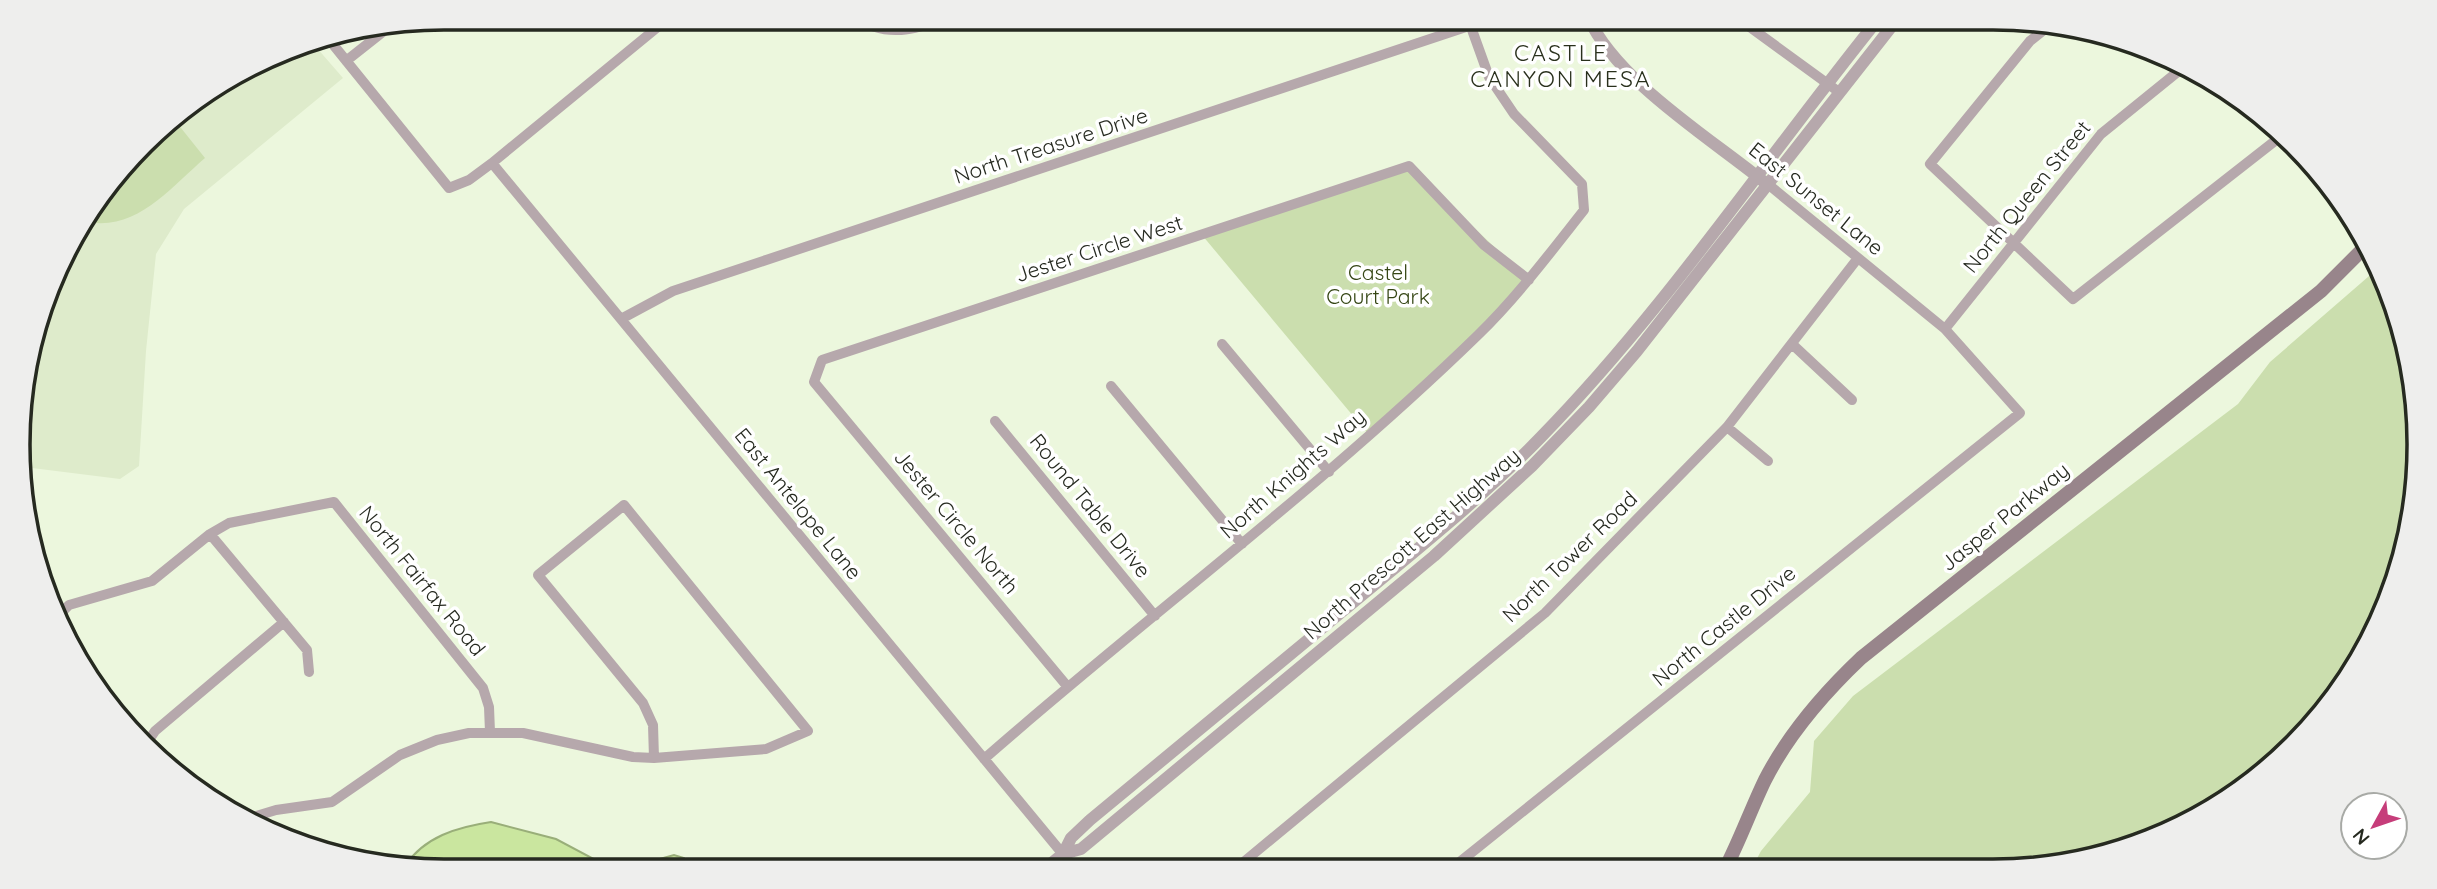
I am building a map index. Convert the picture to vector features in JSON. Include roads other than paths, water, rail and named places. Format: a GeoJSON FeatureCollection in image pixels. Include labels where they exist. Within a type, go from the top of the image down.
{"type":"FeatureCollection","features":[{"type":"Feature","properties":{"kind":"main road","name":"Jasper Parkway"},"geometry":{"type":"LineString","coordinates":[[1730,859],[1767,777],[1805,716],[1834,684],[1881,642],[2321,291],[2360,252]]}},
{"type":"Feature","properties":{"kind":"street"},"geometry":{"type":"LineString","coordinates":[[333,45],[449,188],[469,180],[492,163],[655,30]]}},
{"type":"Feature","properties":{"kind":"street"},"geometry":{"type":"LineString","coordinates":[[886,30],[899,33],[909,30]]}},
{"type":"Feature","properties":{"kind":"street","name":"North Treasure Drive"},"geometry":{"type":"LineString","coordinates":[[621,319],[670,292],[1462,30]]}},
{"type":"Feature","properties":{"kind":"street","name":"North Knights Way"},"geometry":{"type":"LineString","coordinates":[[984,759],[1067,686],[1329,472],[1479,334],[1529,279],[1584,210],[1582,184],[1514,114],[1489,77],[1472,30]]}},
{"type":"Feature","properties":{"kind":"street","name":"East Sunset Lane"},"geometry":{"type":"LineString","coordinates":[[1596,30],[1611,53],[1636,80],[1945,329],[2020,413]]}},
{"type":"Feature","properties":{"kind":"street"},"geometry":{"type":"LineString","coordinates":[[1753,30],[1833,88]]}},
{"type":"Feature","properties":{"kind":"street","name":"North Prescott East Highway"},"geometry":{"type":"LineString","coordinates":[[1057,859],[1063,854],[1080,849],[1324,647],[1479,517],[1543,454],[1637,351],[1833,88],[1872,30]]}},
{"type":"Feature","properties":{"kind":"street","name":"North Prescott East Highway"},"geometry":{"type":"LineString","coordinates":[[1833,88],[1888,30]]}},
{"type":"Feature","properties":{"kind":"street"},"geometry":{"type":"LineString","coordinates":[[2041,33],[2030,41],[1930,164],[2073,299],[2275,141]]}},
{"type":"Feature","properties":{"kind":"street"},"geometry":{"type":"LineString","coordinates":[[346,61],[379,35]]}},
{"type":"Feature","properties":{"kind":"street","name":"North Queen Street"},"geometry":{"type":"LineString","coordinates":[[1945,329],[2101,134],[2176,73]]}},
{"type":"Feature","properties":{"kind":"street","name":"East Antelope Lane"},"geometry":{"type":"LineString","coordinates":[[492,163],[1067,859]]}},
{"type":"Feature","properties":{"kind":"street","name":"Jester Circle West"},"geometry":{"type":"LineString","coordinates":[[814,382],[822,360],[1409,166],[1484,245],[1529,279]]}},
{"type":"Feature","properties":{"kind":"street","name":"North Prescott East Highway"},"geometry":{"type":"LineString","coordinates":[[1063,854],[1071,838],[1090,820],[1315,635],[1478,497],[1533,445],[1593,381],[1763,180]]}},
{"type":"Feature","properties":{"kind":"street","name":"North Tower Road"},"geometry":{"type":"LineString","coordinates":[[1247,859],[1545,613],[1727,427],[1858,258]]}},
{"type":"Feature","properties":{"kind":"street"},"geometry":{"type":"LineString","coordinates":[[1222,344],[1329,472]]}},
{"type":"Feature","properties":{"kind":"street"},"geometry":{"type":"LineString","coordinates":[[1792,344],[1852,400]]}},
{"type":"Feature","properties":{"kind":"street","name":"Jester Circle North"},"geometry":{"type":"LineString","coordinates":[[814,382],[1067,686]]}},
{"type":"Feature","properties":{"kind":"street"},"geometry":{"type":"LineString","coordinates":[[1111,386],[1242,544]]}},
{"type":"Feature","properties":{"kind":"street","name":"North Castle Drive"},"geometry":{"type":"LineString","coordinates":[[1463,859],[2020,413]]}},
{"type":"Feature","properties":{"kind":"street","name":"Round Table Drive"},"geometry":{"type":"LineString","coordinates":[[995,421],[1155,616]]}},
{"type":"Feature","properties":{"kind":"street"},"geometry":{"type":"LineString","coordinates":[[1727,427],[1768,461]]}},
{"type":"Feature","properties":{"kind":"street"},"geometry":{"type":"LineString","coordinates":[[1533,445],[1543,454]]}},
{"type":"Feature","properties":{"kind":"street","name":"North Fairfax Road"},"geometry":{"type":"LineString","coordinates":[[64,609],[69,605],[152,582],[210,534],[229,523],[334,502],[482,688],[489,707],[490,732]]}},
{"type":"Feature","properties":{"kind":"street"},"geometry":{"type":"LineString","coordinates":[[259,815],[332,802],[400,755],[437,740],[490,732],[523,733],[633,757],[654,758],[766,749],[808,731],[624,505],[538,575],[643,703],[653,725],[654,758]]}},
{"type":"Feature","properties":{"kind":"street"},"geometry":{"type":"LineString","coordinates":[[210,534],[307,650],[309,672]]}},
{"type":"Feature","properties":{"kind":"street"},"geometry":{"type":"LineString","coordinates":[[151,738],[284,621]]}},
{"type":"Feature","properties":{"kind":"street"},"geometry":{"type":"LineString","coordinates":[[1315,635],[1324,647]]}},
{"type":"Feature","properties":{"kind":"district","name":"CASTLE CANYON MESA"},"geometry":{"type":"Point","coordinates":[1561,66]}},
{"type":"Feature","properties":{"kind":"park label","name":"Castel Court Park"},"geometry":{"type":"Point","coordinates":[1378,285]}}]}
